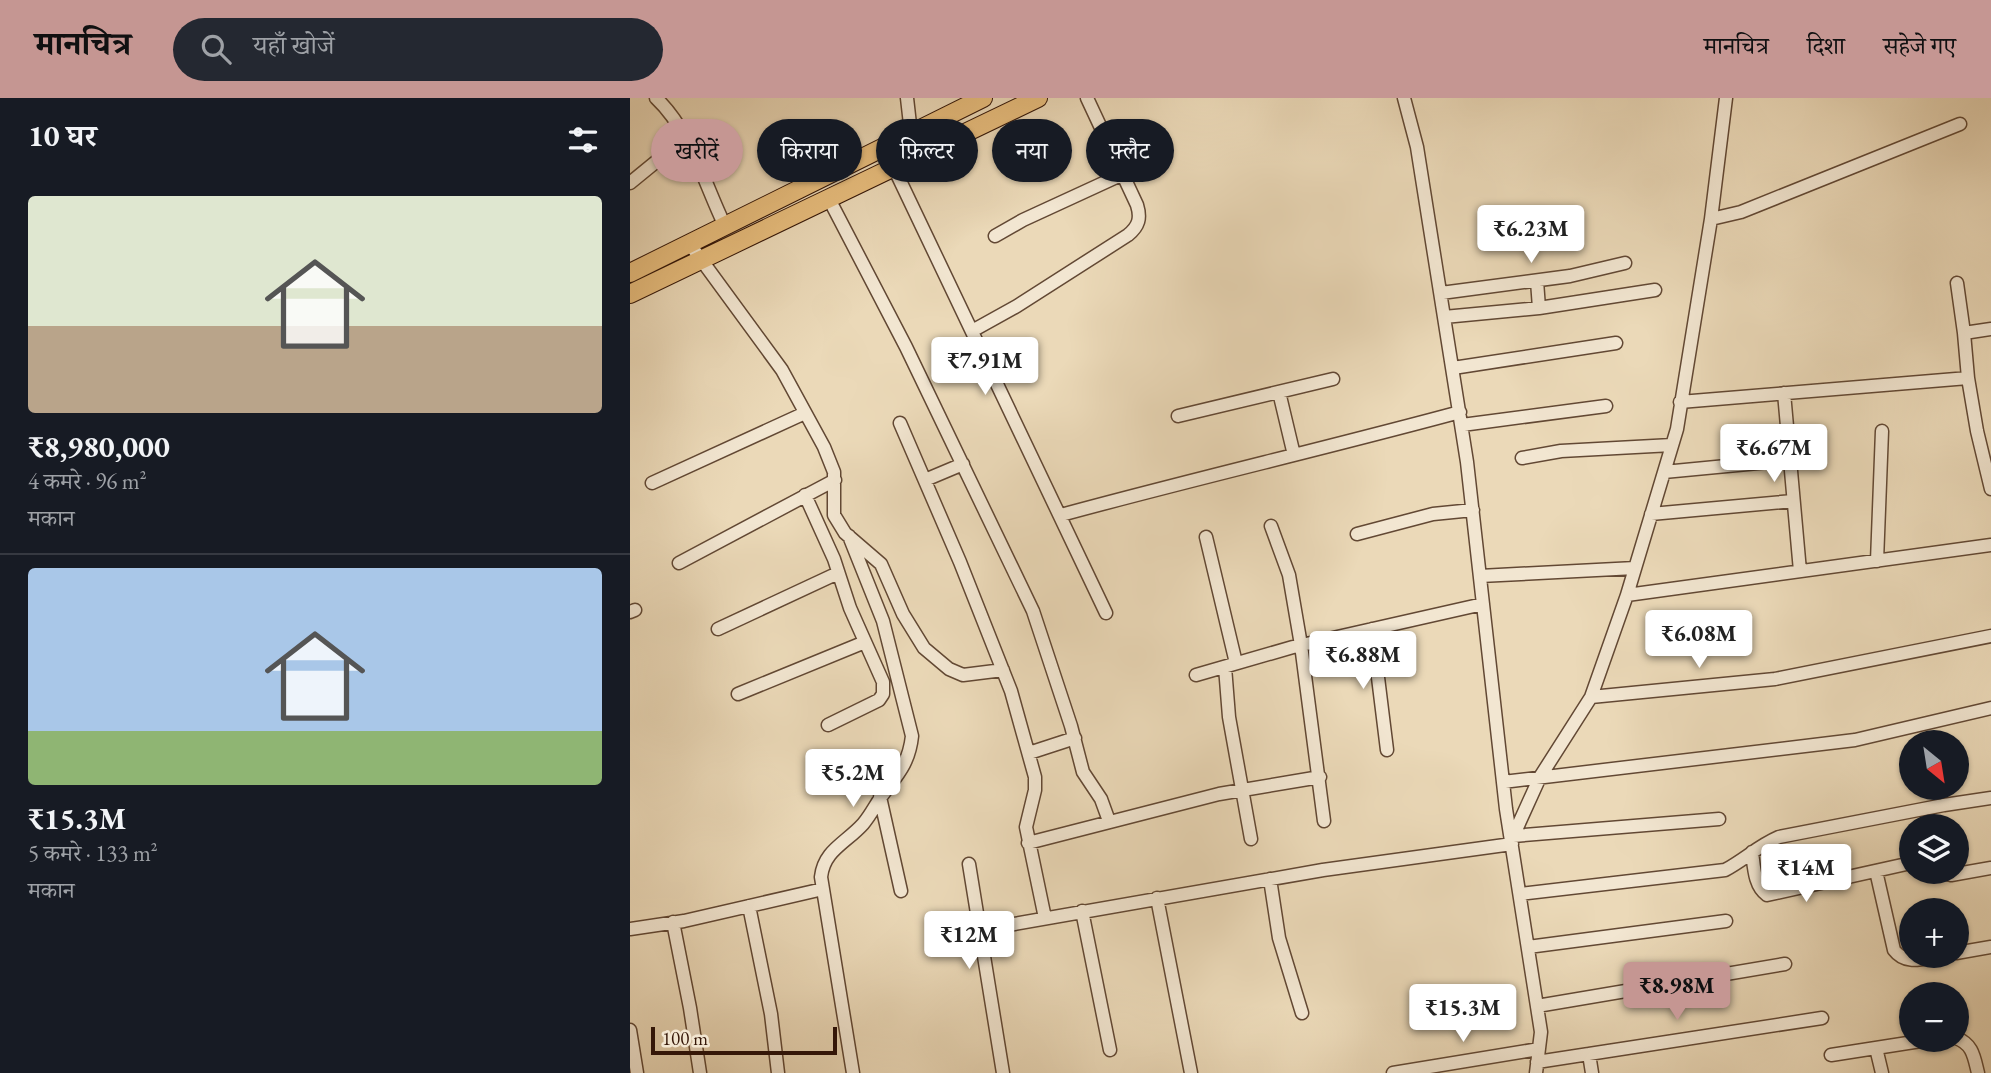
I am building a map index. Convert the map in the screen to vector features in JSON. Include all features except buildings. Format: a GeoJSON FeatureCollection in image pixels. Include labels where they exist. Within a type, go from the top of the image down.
{"type":"FeatureCollection","features":[{"type":"Feature","properties":{"kind":"main road"},"geometry":{"type":"LineString","coordinates":[[940,119],[983,98]]}},
{"type":"Feature","properties":{"kind":"main road"},"geometry":{"type":"LineString","coordinates":[[978,127],[1038,98]]}},
{"type":"Feature","properties":{"kind":"main road"},"geometry":{"type":"LineString","coordinates":[[630,273],[876,150]]}},
{"type":"Feature","properties":{"kind":"main road"},"geometry":{"type":"LineString","coordinates":[[630,295],[876,177]]}},
{"type":"Feature","properties":{"kind":"street"},"geometry":{"type":"LineString","coordinates":[[656,98],[673,119]]}},
{"type":"Feature","properties":{"kind":"street"},"geometry":{"type":"LineString","coordinates":[[908,98],[910,119]]}},
{"type":"Feature","properties":{"kind":"street"},"geometry":{"type":"LineString","coordinates":[[1087,98],[1097,119]]}},
{"type":"Feature","properties":{"kind":"street"},"geometry":{"type":"LineString","coordinates":[[1404,98],[1417,146],[1473,510],[1503,782],[1541,1032],[1537,1061]]}},
{"type":"Feature","properties":{"kind":"street"},"geometry":{"type":"LineString","coordinates":[[1512,840],[1540,777],[1591,697],[1627,595],[1677,429],[1711,219],[1726,98]]}},
{"type":"Feature","properties":{"kind":"street"},"geometry":{"type":"LineString","coordinates":[[1711,219],[1741,212],[1959,124]]}},
{"type":"Feature","properties":{"kind":"street"},"geometry":{"type":"LineString","coordinates":[[630,183],[651,166]]}},
{"type":"Feature","properties":{"kind":"street"},"geometry":{"type":"LineString","coordinates":[[704,182],[724,226]]}},
{"type":"Feature","properties":{"kind":"street"},"geometry":{"type":"LineString","coordinates":[[901,182],[1106,613]]}},
{"type":"Feature","properties":{"kind":"street"},"geometry":{"type":"LineString","coordinates":[[995,236],[1106,182]]}},
{"type":"Feature","properties":{"kind":"street"},"geometry":{"type":"LineString","coordinates":[[972,331],[1017,306],[1137,227],[1140,215],[1127,182]]}},
{"type":"Feature","properties":{"kind":"street"},"geometry":{"type":"LineString","coordinates":[[829,199],[906,347],[1034,611],[1075,738],[1083,772],[1101,799],[1109,821]]}},
{"type":"Feature","properties":{"kind":"street"},"geometry":{"type":"LineString","coordinates":[[689,243],[782,370],[824,447],[834,472],[834,515],[849,536],[881,564],[903,614],[924,648],[949,669],[963,675],[1003,670]]}},
{"type":"Feature","properties":{"kind":"street"},"geometry":{"type":"LineString","coordinates":[[1441,293],[1537,281],[1625,263]]}},
{"type":"Feature","properties":{"kind":"street"},"geometry":{"type":"LineString","coordinates":[[1537,281],[1539,308]]}},
{"type":"Feature","properties":{"kind":"street"},"geometry":{"type":"LineString","coordinates":[[1956,284],[1977,431],[1991,488]]}},
{"type":"Feature","properties":{"kind":"street"},"geometry":{"type":"LineString","coordinates":[[1444,317],[1539,308],[1656,290]]}},
{"type":"Feature","properties":{"kind":"street"},"geometry":{"type":"LineString","coordinates":[[1964,333],[1991,329]]}},
{"type":"Feature","properties":{"kind":"street"},"geometry":{"type":"LineString","coordinates":[[1453,368],[1616,343]]}},
{"type":"Feature","properties":{"kind":"street"},"geometry":{"type":"LineString","coordinates":[[1680,402],[1968,378]]}},
{"type":"Feature","properties":{"kind":"street"},"geometry":{"type":"LineString","coordinates":[[1178,416],[1333,379]]}},
{"type":"Feature","properties":{"kind":"street"},"geometry":{"type":"LineString","coordinates":[[1279,392],[1294,455]]}},
{"type":"Feature","properties":{"kind":"street"},"geometry":{"type":"LineString","coordinates":[[1784,393],[1800,571]]}},
{"type":"Feature","properties":{"kind":"street"},"geometry":{"type":"LineString","coordinates":[[1060,515],[1294,455],[1460,418],[1606,406]]}},
{"type":"Feature","properties":{"kind":"street"},"geometry":{"type":"LineString","coordinates":[[652,484],[805,413]]}},
{"type":"Feature","properties":{"kind":"street"},"geometry":{"type":"LineString","coordinates":[[900,423],[1003,670],[1028,753],[1035,777],[1035,790],[1026,827],[1045,918]]}},
{"type":"Feature","properties":{"kind":"street"},"geometry":{"type":"LineString","coordinates":[[1877,561],[1882,430]]}},
{"type":"Feature","properties":{"kind":"street"},"geometry":{"type":"LineString","coordinates":[[1522,458],[1561,451],[1672,445]]}},
{"type":"Feature","properties":{"kind":"street"},"geometry":{"type":"LineString","coordinates":[[1664,472],[1789,460]]}},
{"type":"Feature","properties":{"kind":"street"},"geometry":{"type":"LineString","coordinates":[[925,480],[963,464]]}},
{"type":"Feature","properties":{"kind":"street"},"geometry":{"type":"LineString","coordinates":[[679,563],[835,480]]}},
{"type":"Feature","properties":{"kind":"street"},"geometry":{"type":"LineString","coordinates":[[806,495],[883,682],[884,694],[871,706],[828,725]]}},
{"type":"Feature","properties":{"kind":"street"},"geometry":{"type":"LineString","coordinates":[[1651,514],[1793,501]]}},
{"type":"Feature","properties":{"kind":"street"},"geometry":{"type":"LineString","coordinates":[[1357,534],[1433,514],[1473,510]]}},
{"type":"Feature","properties":{"kind":"street"},"geometry":{"type":"LineString","coordinates":[[1271,526],[1289,575],[1324,821]]}},
{"type":"Feature","properties":{"kind":"street"},"geometry":{"type":"LineString","coordinates":[[849,536],[883,621],[912,736],[910,754],[903,767],[863,824],[832,850],[822,864],[821,877],[853,1073]]}},
{"type":"Feature","properties":{"kind":"street"},"geometry":{"type":"LineString","coordinates":[[1206,537],[1231,665],[1229,717],[1251,839]]}},
{"type":"Feature","properties":{"kind":"street"},"geometry":{"type":"LineString","coordinates":[[1627,595],[1991,545]]}},
{"type":"Feature","properties":{"kind":"street"},"geometry":{"type":"LineString","coordinates":[[1480,576],[1635,568]]}},
{"type":"Feature","properties":{"kind":"street"},"geometry":{"type":"LineString","coordinates":[[718,629],[838,573]]}},
{"type":"Feature","properties":{"kind":"street"},"geometry":{"type":"LineString","coordinates":[[1196,675],[1301,645],[1483,604]]}},
{"type":"Feature","properties":{"kind":"street"},"geometry":{"type":"LineString","coordinates":[[1371,629],[1387,750]]}},
{"type":"Feature","properties":{"kind":"street"},"geometry":{"type":"LineString","coordinates":[[1591,697],[1775,678],[1991,636]]}},
{"type":"Feature","properties":{"kind":"street"},"geometry":{"type":"LineString","coordinates":[[738,694],[865,642]]}},
{"type":"Feature","properties":{"kind":"street"},"geometry":{"type":"LineString","coordinates":[[1503,782],[1856,740],[1991,708]]}},
{"type":"Feature","properties":{"kind":"street"},"geometry":{"type":"LineString","coordinates":[[1028,753],[1075,738]]}},
{"type":"Feature","properties":{"kind":"street"},"geometry":{"type":"LineString","coordinates":[[1028,843],[1219,794],[1320,778]]}},
{"type":"Feature","properties":{"kind":"street"},"geometry":{"type":"LineString","coordinates":[[880,797],[901,891]]}},
{"type":"Feature","properties":{"kind":"street"},"geometry":{"type":"LineString","coordinates":[[1520,894],[1725,870],[1779,837],[1991,798]]}},
{"type":"Feature","properties":{"kind":"street"},"geometry":{"type":"LineString","coordinates":[[980,930],[1512,840],[1719,819]]}},
{"type":"Feature","properties":{"kind":"street"},"geometry":{"type":"LineString","coordinates":[[1752,852],[1757,883],[1767,895],[1899,866]]}},
{"type":"Feature","properties":{"kind":"street"},"geometry":{"type":"LineString","coordinates":[[969,863],[1003,1073]]}},
{"type":"Feature","properties":{"kind":"street"},"geometry":{"type":"LineString","coordinates":[[1969,872],[1991,868]]}},
{"type":"Feature","properties":{"kind":"street"},"geometry":{"type":"LineString","coordinates":[[1876,871],[1894,950],[1899,957]]}},
{"type":"Feature","properties":{"kind":"street"},"geometry":{"type":"LineString","coordinates":[[1269,879],[1279,938],[1303,1013]]}},
{"type":"Feature","properties":{"kind":"street"},"geometry":{"type":"LineString","coordinates":[[630,929],[823,889]]}},
{"type":"Feature","properties":{"kind":"street"},"geometry":{"type":"LineString","coordinates":[[1157,898],[1191,1073]]}},
{"type":"Feature","properties":{"kind":"street"},"geometry":{"type":"LineString","coordinates":[[749,906],[771,1014],[778,1073]]}},
{"type":"Feature","properties":{"kind":"street"},"geometry":{"type":"LineString","coordinates":[[1082,911],[1110,1050]]}},
{"type":"Feature","properties":{"kind":"street"},"geometry":{"type":"LineString","coordinates":[[1528,947],[1727,921]]}},
{"type":"Feature","properties":{"kind":"street"},"geometry":{"type":"LineString","coordinates":[[673,922],[700,1073]]}},
{"type":"Feature","properties":{"kind":"street"},"geometry":{"type":"LineString","coordinates":[[1969,951],[1991,947]]}},
{"type":"Feature","properties":{"kind":"street"},"geometry":{"type":"LineString","coordinates":[[1537,1006],[1786,964]]}},
{"type":"Feature","properties":{"kind":"street"},"geometry":{"type":"LineString","coordinates":[[1393,1073],[1537,1061],[1822,1018]]}},
{"type":"Feature","properties":{"kind":"street"},"geometry":{"type":"LineString","coordinates":[[630,1030],[637,1073]]}},
{"type":"Feature","properties":{"kind":"street"},"geometry":{"type":"LineString","coordinates":[[1831,1055],[1899,1044]]}},
{"type":"Feature","properties":{"kind":"street"},"geometry":{"type":"LineString","coordinates":[[1969,1044],[1978,1073]]}},
{"type":"Feature","properties":{"kind":"street"},"geometry":{"type":"LineString","coordinates":[[1876,1048],[1882,1073]]}},
{"type":"Feature","properties":{"kind":"street"},"geometry":{"type":"LineString","coordinates":[[1589,1054],[1592,1073]]}}]}
